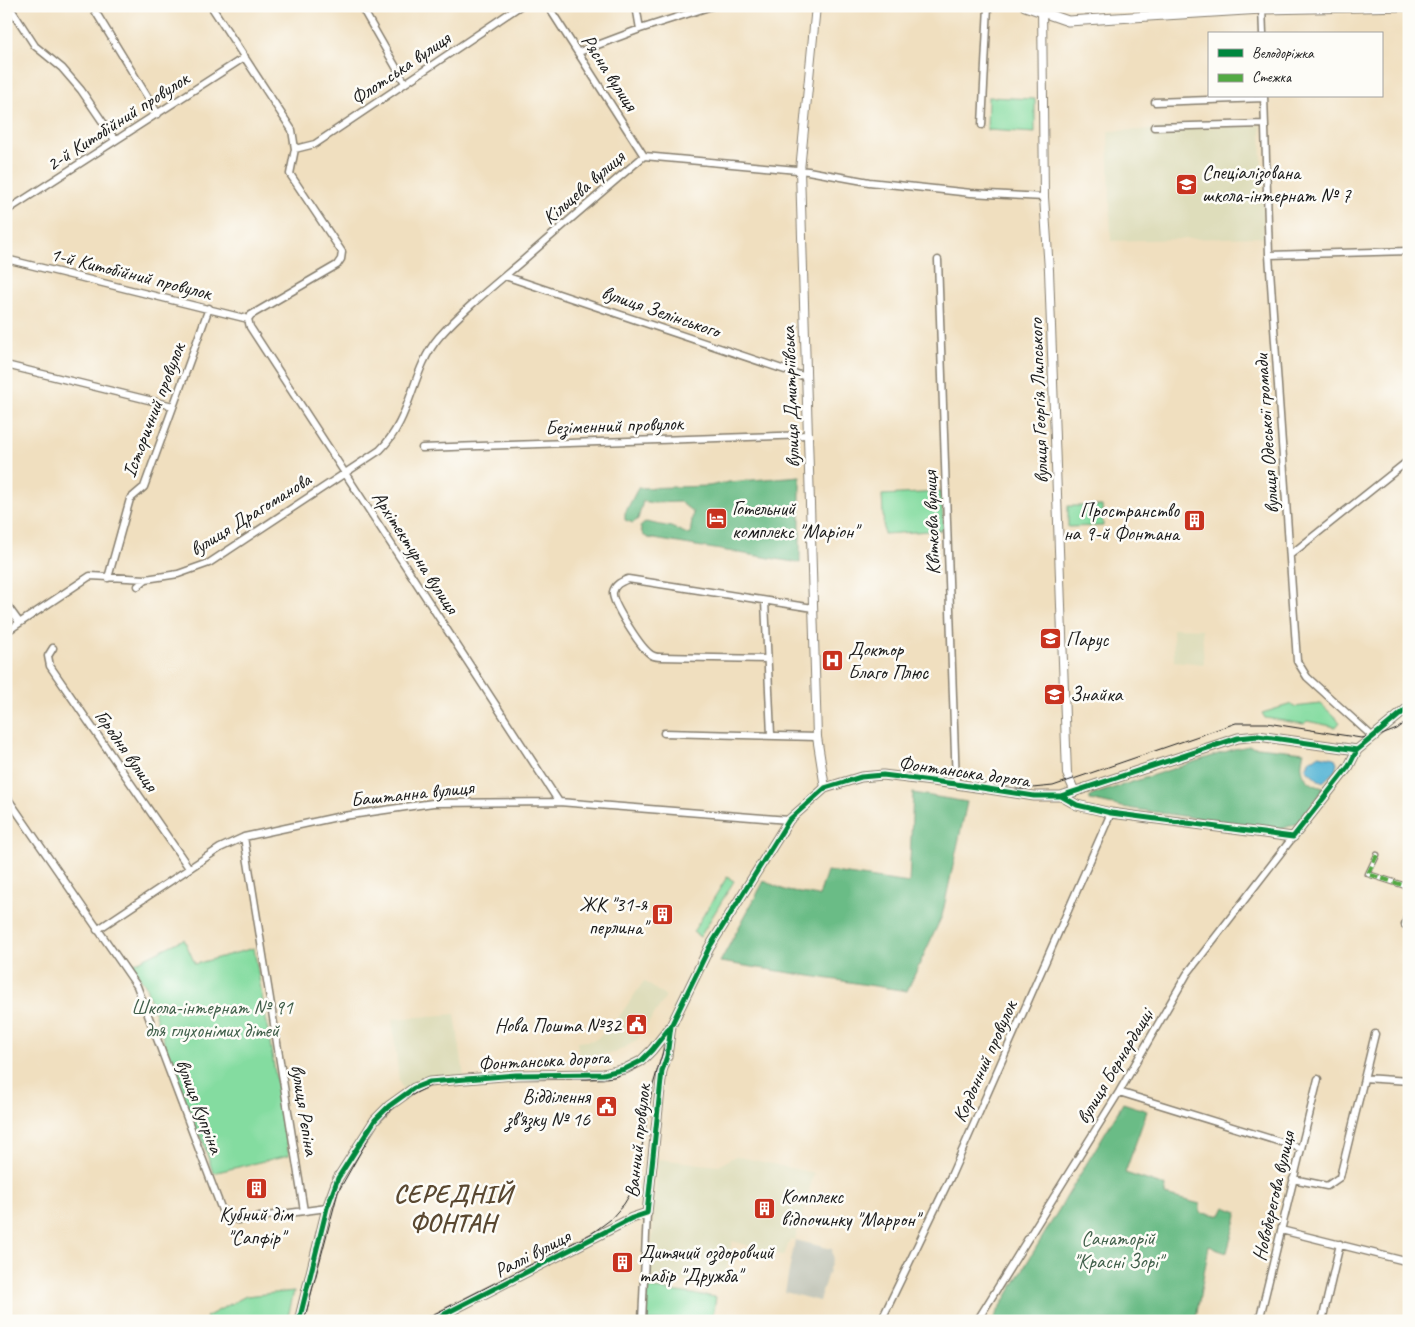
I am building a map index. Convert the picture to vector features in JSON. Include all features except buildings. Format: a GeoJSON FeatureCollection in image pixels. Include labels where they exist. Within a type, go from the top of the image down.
{"type":"FeatureCollection","features":[{"type":"Feature","properties":{"kind":"main road"},"geometry":{"type":"LineString","coordinates":[[1025,6],[1068,21],[1262,7],[1409,6]]}},
{"type":"Feature","properties":{"kind":"main road"},"geometry":{"type":"LineString","coordinates":[[1292,837],[1349,766],[1357,750],[1409,707]]}},
{"type":"Feature","properties":{"kind":"main road","name":"Фонтанська дорога"},"geometry":{"type":"LineString","coordinates":[[299,1321],[327,1208],[338,1178],[375,1120],[400,1096],[429,1082],[496,1077],[603,1074],[625,1069],[645,1057],[671,1026],[709,948],[789,820],[825,788],[861,777],[883,775],[1034,796],[1061,796],[1238,738],[1258,736],[1357,750]]}},
{"type":"Feature","properties":{"kind":"main road"},"geometry":{"type":"LineString","coordinates":[[1077,804],[1079,791]]}},
{"type":"Feature","properties":{"kind":"main road","name":"Фонтанська дорога"},"geometry":{"type":"LineString","coordinates":[[1061,796],[1077,804],[1111,813],[1292,837]]}},
{"type":"Feature","properties":{"kind":"main road","name":"Ванний провулок"},"geometry":{"type":"LineString","coordinates":[[647,1213],[662,1071],[667,1056],[671,1026]]}},
{"type":"Feature","properties":{"kind":"main road"},"geometry":{"type":"LineString","coordinates":[[645,1057],[655,1056],[659,1058],[662,1071]]}},
{"type":"Feature","properties":{"kind":"main road","name":"Раллі вулиця"},"geometry":{"type":"LineString","coordinates":[[431,1321],[632,1218],[647,1213]]}},
{"type":"Feature","properties":{"kind":"main road"},"geometry":{"type":"LineString","coordinates":[[304,1299],[307,1321]]}},
{"type":"Feature","properties":{"kind":"street"},"geometry":{"type":"LineString","coordinates":[[8,6],[35,46],[62,68],[81,90],[115,140]]}},
{"type":"Feature","properties":{"kind":"street"},"geometry":{"type":"LineString","coordinates":[[92,6],[158,114]]}},
{"type":"Feature","properties":{"kind":"street"},"geometry":{"type":"LineString","coordinates":[[210,6],[292,130],[295,149],[290,174],[341,249],[341,259],[337,265],[251,315],[248,319]]}},
{"type":"Feature","properties":{"kind":"street"},"geometry":{"type":"LineString","coordinates":[[361,6],[405,83]]}},
{"type":"Feature","properties":{"kind":"street","name":"Флотська вулиця"},"geometry":{"type":"LineString","coordinates":[[295,149],[315,144],[520,6]]}},
{"type":"Feature","properties":{"kind":"street","name":"Рясна вулиця"},"geometry":{"type":"LineString","coordinates":[[548,6],[644,156]]}},
{"type":"Feature","properties":{"kind":"street"},"geometry":{"type":"LineString","coordinates":[[636,6],[640,29]]}},
{"type":"Feature","properties":{"kind":"street"},"geometry":{"type":"LineString","coordinates":[[579,52],[640,29],[712,6]]}},
{"type":"Feature","properties":{"kind":"street","name":"вулиця Дмитріївська"},"geometry":{"type":"LineString","coordinates":[[816,6],[800,170],[817,737],[825,788]]}},
{"type":"Feature","properties":{"kind":"street"},"geometry":{"type":"LineString","coordinates":[[982,125],[988,6]]}},
{"type":"Feature","properties":{"kind":"street"},"geometry":{"type":"LineString","coordinates":[[1262,7],[1263,32]]}},
{"type":"Feature","properties":{"kind":"street","name":"вулиця Георгія Липського"},"geometry":{"type":"LineString","coordinates":[[1041,10],[1044,197],[1049,270],[1067,774],[1079,791]]}},
{"type":"Feature","properties":{"kind":"street","name":"2-й Китобійний провулок"},"geometry":{"type":"LineString","coordinates":[[6,212],[245,57]]}},
{"type":"Feature","properties":{"kind":"street"},"geometry":{"type":"LineString","coordinates":[[1155,102],[1242,98]]}},
{"type":"Feature","properties":{"kind":"street","name":"вулиця Одеської громади"},"geometry":{"type":"LineString","coordinates":[[1264,98],[1269,255],[1297,661],[1307,677],[1373,737]]}},
{"type":"Feature","properties":{"kind":"street"},"geometry":{"type":"LineString","coordinates":[[1154,126],[1265,124]]}},
{"type":"Feature","properties":{"kind":"street","name":"Кільцева вулиця"},"geometry":{"type":"LineString","coordinates":[[345,473],[380,450],[392,438],[406,408],[424,356],[440,337],[505,276],[644,156],[800,170],[869,182],[971,193],[1044,197]]}},
{"type":"Feature","properties":{"kind":"street"},"geometry":{"type":"LineString","coordinates":[[1269,255],[1409,251]]}},
{"type":"Feature","properties":{"kind":"street","name":"1-й Китобійний провулок"},"geometry":{"type":"LineString","coordinates":[[6,259],[248,319]]}},
{"type":"Feature","properties":{"kind":"street","name":"Квіткова вулиця"},"geometry":{"type":"LineString","coordinates":[[938,260],[956,784]]}},
{"type":"Feature","properties":{"kind":"street","name":"вулиця Зелінського"},"geometry":{"type":"LineString","coordinates":[[505,276],[806,377]]}},
{"type":"Feature","properties":{"kind":"street","name":"Історичний провулок"},"geometry":{"type":"LineString","coordinates":[[108,578],[130,500],[144,487],[209,308]]}},
{"type":"Feature","properties":{"kind":"street","name":"Архітектурна вулиця"},"geometry":{"type":"LineString","coordinates":[[248,319],[250,327],[559,802]]}},
{"type":"Feature","properties":{"kind":"street"},"geometry":{"type":"LineString","coordinates":[[6,365],[173,406]]}},
{"type":"Feature","properties":{"kind":"street","name":"Безіменний провулок"},"geometry":{"type":"LineString","coordinates":[[422,448],[808,435]]}},
{"type":"Feature","properties":{"kind":"street"},"geometry":{"type":"LineString","coordinates":[[1290,555],[1409,460]]}},
{"type":"Feature","properties":{"kind":"street","name":"вулиця Драгоманова"},"geometry":{"type":"LineString","coordinates":[[6,632],[90,576],[146,579],[178,574],[209,563],[345,473]]}},
{"type":"Feature","properties":{"kind":"street"},"geometry":{"type":"LineString","coordinates":[[138,586],[146,579]]}},
{"type":"Feature","properties":{"kind":"street"},"geometry":{"type":"LineString","coordinates":[[767,659],[660,657],[651,655],[644,648],[613,598],[613,590],[617,584],[628,579],[813,608]]}},
{"type":"Feature","properties":{"kind":"street"},"geometry":{"type":"LineString","coordinates":[[765,601],[771,736]]}},
{"type":"Feature","properties":{"kind":"street"},"geometry":{"type":"LineString","coordinates":[[6,604],[19,622]]}},
{"type":"Feature","properties":{"kind":"street","name":"Городня вулиця"},"geometry":{"type":"LineString","coordinates":[[53,648],[48,656],[50,666],[189,868]]}},
{"type":"Feature","properties":{"kind":"street"},"geometry":{"type":"LineString","coordinates":[[664,733],[817,737]]}},
{"type":"Feature","properties":{"kind":"street","name":"вулиця Купріна"},"geometry":{"type":"LineString","coordinates":[[6,796],[97,930],[138,986],[223,1213],[229,1218],[237,1220],[327,1208]]}},
{"type":"Feature","properties":{"kind":"street","name":"Баштанна вулиця"},"geometry":{"type":"LineString","coordinates":[[97,930],[220,848],[244,837],[337,817],[433,803],[559,802],[789,820]]}},
{"type":"Feature","properties":{"kind":"street","name":"Кордонний провулок"},"geometry":{"type":"LineString","coordinates":[[881,1321],[951,1176],[1111,813]]}},
{"type":"Feature","properties":{"kind":"street","name":"вулиця Рєпіна"},"geometry":{"type":"LineString","coordinates":[[244,837],[304,1211]]}},
{"type":"Feature","properties":{"kind":"street","name":"вулиця Бернардацці"},"geometry":{"type":"LineString","coordinates":[[976,1321],[1119,1092],[1187,974],[1292,837]]}},
{"type":"Feature","properties":{"kind":"street"},"geometry":{"type":"LineString","coordinates":[[1377,855],[1368,874],[1409,887]]}},
{"type":"Feature","properties":{"kind":"street"},"geometry":{"type":"LineString","coordinates":[[1406,925],[1409,911]]}},
{"type":"Feature","properties":{"kind":"street"},"geometry":{"type":"LineString","coordinates":[[1293,1179],[1327,1186],[1340,1177],[1375,1034]]}},
{"type":"Feature","properties":{"kind":"street"},"geometry":{"type":"LineString","coordinates":[[1364,1078],[1409,1081]]}},
{"type":"Feature","properties":{"kind":"street","name":"Новоберегова вулиця"},"geometry":{"type":"LineString","coordinates":[[1260,1321],[1318,1079]]}},
{"type":"Feature","properties":{"kind":"street"},"geometry":{"type":"LineString","coordinates":[[1119,1092],[1300,1148]]}},
{"type":"Feature","properties":{"kind":"street","name":"Ванний провулок"},"geometry":{"type":"LineString","coordinates":[[642,1321],[647,1213]]}},
{"type":"Feature","properties":{"kind":"street"},"geometry":{"type":"LineString","coordinates":[[1281,1230],[1409,1262]]}},
{"type":"Feature","properties":{"kind":"street"},"geometry":{"type":"LineString","coordinates":[[1322,1321],[1340,1244]]}},
{"type":"Feature","properties":{"kind":"shaded area","name":"Спеціалізована школа-інтернат № 7"},"geometry":{"type":"Polygon","coordinates":[[[1261,125],[1264,237],[1111,241],[1108,131],[1261,125]]]}},
{"type":"Feature","properties":{"kind":"shaded area"},"geometry":{"type":"Polygon","coordinates":[[[1173,628],[1202,629],[1204,664],[1174,661],[1173,628]]]}},
{"type":"Feature","properties":{"kind":"shaded area"},"geometry":{"type":"Polygon","coordinates":[[[644,981],[666,997],[636,1041],[615,1053],[579,1057],[577,1042],[595,1040],[614,1024],[644,981]]]}},
{"type":"Feature","properties":{"kind":"shaded area"},"geometry":{"type":"Polygon","coordinates":[[[455,1014],[464,1077],[412,1085],[403,1091],[399,1081],[392,1019],[455,1014]]]}},
{"type":"Feature","properties":{"kind":"shaded area"},"geometry":{"type":"Polygon","coordinates":[[[735,1156],[814,1173],[795,1240],[790,1239],[784,1256],[732,1241],[724,1285],[649,1278],[658,1159],[719,1166],[735,1156]]]}},
{"type":"Feature","properties":{"kind":"shaded area"},"geometry":{"type":"Polygon","coordinates":[[[795,1240],[832,1249],[833,1257],[819,1301],[785,1292],[795,1240]]]}},
{"type":"Feature","properties":{"kind":"green space"},"geometry":{"type":"Polygon","coordinates":[[[988,97],[1035,99],[1035,133],[987,130],[988,97]]]}},
{"type":"Feature","properties":{"kind":"green space"},"geometry":{"type":"Polygon","coordinates":[[[800,476],[800,563],[648,538],[643,535],[640,527],[646,522],[671,527],[690,535],[693,512],[680,502],[653,503],[643,501],[638,519],[633,523],[625,520],[625,513],[638,488],[709,486],[729,482],[800,476]]]}},
{"type":"Feature","properties":{"kind":"green space"},"geometry":{"type":"Polygon","coordinates":[[[941,492],[944,530],[884,534],[882,495],[941,492]]]}},
{"type":"Feature","properties":{"kind":"green space"},"geometry":{"type":"Polygon","coordinates":[[[1068,506],[1102,506],[1103,526],[1068,527],[1068,506]]]}},
{"type":"Feature","properties":{"kind":"green space"},"geometry":{"type":"Polygon","coordinates":[[[1292,704],[1294,707],[1321,704],[1340,722],[1336,727],[1307,721],[1304,724],[1265,718],[1262,713],[1292,704]]]}},
{"type":"Feature","properties":{"kind":"green space"},"geometry":{"type":"Polygon","coordinates":[[[1249,746],[1304,752],[1302,771],[1304,776],[1317,786],[1324,788],[1298,823],[1279,830],[1127,808],[1090,800],[1090,797],[1095,794],[1234,749],[1249,746]]]}},
{"type":"Feature","properties":{"kind":"green space"},"geometry":{"type":"Polygon","coordinates":[[[913,793],[967,802],[942,916],[907,991],[720,962],[764,881],[787,891],[819,896],[827,871],[909,883],[913,793]]]}},
{"type":"Feature","properties":{"kind":"green space"},"geometry":{"type":"Polygon","coordinates":[[[727,877],[734,881],[700,937],[693,932],[727,877]]]}},
{"type":"Feature","properties":{"kind":"green space","name":"Школа-інтернат № 91 для глухонімих дітей"},"geometry":{"type":"Polygon","coordinates":[[[184,939],[195,964],[254,948],[289,1155],[213,1173],[201,1136],[195,1136],[145,984],[130,965],[184,939]]]}},
{"type":"Feature","properties":{"kind":"green space","name":"Санаторій \"Красні Зорі\""},"geometry":{"type":"Polygon","coordinates":[[[1123,1103],[1147,1111],[1125,1173],[1165,1186],[1165,1195],[1200,1204],[1200,1213],[1221,1215],[1225,1207],[1238,1212],[1227,1252],[1209,1246],[1196,1318],[1201,1321],[992,1321],[1123,1103]]]}},
{"type":"Feature","properties":{"kind":"green space"},"geometry":{"type":"Polygon","coordinates":[[[647,1288],[716,1297],[712,1321],[646,1321],[647,1288]]]}},
{"type":"Feature","properties":{"kind":"green space"},"geometry":{"type":"Polygon","coordinates":[[[294,1291],[287,1321],[208,1321],[206,1317],[246,1296],[294,1291]]]}},
{"type":"Feature","properties":{"kind":"water"},"geometry":{"type":"Polygon","coordinates":[[[1319,755],[1335,758],[1337,764],[1335,771],[1322,783],[1306,769],[1310,759],[1314,759],[1319,755]]]}},
{"type":"Feature","properties":{"kind":"tram line"},"geometry":{"type":"LineString","coordinates":[[304,1321],[338,1192],[377,1123],[402,1100],[432,1085],[508,1078],[587,1079],[614,1077],[637,1068],[656,1049],[708,948],[787,818],[822,787],[859,775],[882,773],[1012,790],[1053,786],[1236,723],[1267,723],[1361,738],[1379,736],[1397,729],[1409,720]]}},
{"type":"Feature","properties":{"kind":"tram line"},"geometry":{"type":"LineString","coordinates":[[421,1321],[591,1234],[610,1220],[624,1204],[635,1186],[653,1085],[666,1041]]}},
{"type":"Feature","properties":{"kind":"marked path"},"geometry":{"type":"LineString","coordinates":[[1377,855],[1368,874],[1409,887]]}},
{"type":"Feature","properties":{"kind":"marked path"},"geometry":{"type":"LineString","coordinates":[[1405,925],[1409,911]]}},
{"type":"Feature","properties":{"kind":"cycle path"},"geometry":{"type":"LineString","coordinates":[[1061,796],[1077,805],[1111,813],[1293,837],[1349,766],[1357,750],[1409,707]]}},
{"type":"Feature","properties":{"kind":"cycle path"},"geometry":{"type":"LineString","coordinates":[[299,1321],[327,1208],[338,1178],[375,1120],[389,1106],[414,1088],[429,1082],[516,1075],[603,1074],[625,1069],[641,1061],[671,1026],[709,948],[789,820],[825,788],[861,777],[883,775],[1034,796],[1061,796],[1238,738],[1258,736],[1357,750]]}},
{"type":"Feature","properties":{"kind":"cycle path"},"geometry":{"type":"LineString","coordinates":[[431,1321],[632,1218],[647,1213],[662,1071],[667,1056],[671,1026]]}},
{"type":"Feature","properties":{"kind":"place","name":"Спеціалізована школа-інтернат № 7"},"geometry":{"type":"Point","coordinates":[1186,184]}},
{"type":"Feature","properties":{"kind":"place","name":"Готельний комплекс \"Маріон\""},"geometry":{"type":"Point","coordinates":[716,519]}},
{"type":"Feature","properties":{"kind":"place","name":"Пространство на 9-й Фонтана"},"geometry":{"type":"Point","coordinates":[1195,521]}},
{"type":"Feature","properties":{"kind":"place","name":"Парус"},"geometry":{"type":"Point","coordinates":[1050,639]}},
{"type":"Feature","properties":{"kind":"place","name":"Доктор Благо Плюс"},"geometry":{"type":"Point","coordinates":[832,661]}},
{"type":"Feature","properties":{"kind":"place","name":"Знайка"},"geometry":{"type":"Point","coordinates":[1054,694]}},
{"type":"Feature","properties":{"kind":"place","name":"ЖК \"31-я перлина\""},"geometry":{"type":"Point","coordinates":[663,915]}},
{"type":"Feature","properties":{"kind":"place","name":"Нова Пошта №32"},"geometry":{"type":"Point","coordinates":[637,1025]}},
{"type":"Feature","properties":{"kind":"place","name":"Відділення зв'язку № 16"},"geometry":{"type":"Point","coordinates":[606,1107]}},
{"type":"Feature","properties":{"kind":"place","name":"Кубний дім \"Сапфір\""},"geometry":{"type":"Point","coordinates":[256,1188]}},
{"type":"Feature","properties":{"kind":"place","name":"Комплекс відпочинку \"Маррон\""},"geometry":{"type":"Point","coordinates":[765,1208]}},
{"type":"Feature","properties":{"kind":"place","name":"Дитячий оздоровчий табір \"Дружба\""},"geometry":{"type":"Point","coordinates":[623,1263]}},
{"type":"Feature","properties":{"kind":"district","name":"СЕРЕДНІЙ ФОНТАН"},"geometry":{"type":"Point","coordinates":[453,1208]}}]}
